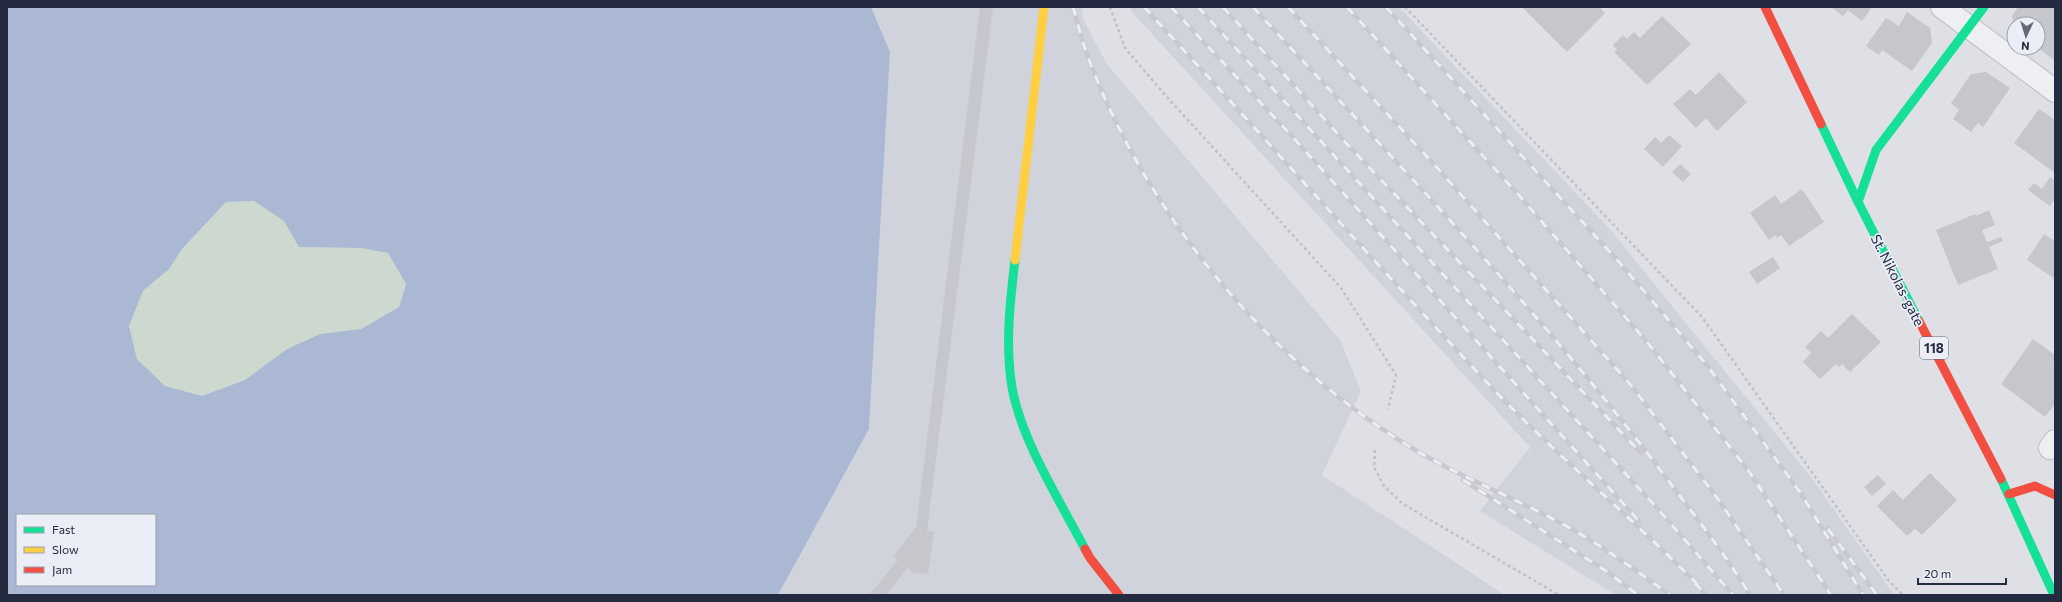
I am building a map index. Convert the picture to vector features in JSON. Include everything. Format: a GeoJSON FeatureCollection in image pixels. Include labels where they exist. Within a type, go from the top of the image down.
{"type":"FeatureCollection","features":[{"type":"Feature","properties":{"kind":"street"},"geometry":{"type":"LineString","coordinates":[[1044,7],[1008,320],[1012,387],[1028,440],[1090,558],[1119,595]]}},
{"type":"Feature","properties":{"kind":"street","name":"St. Nikolas-gate"},"geometry":{"type":"LineString","coordinates":[[1765,7],[1858,202],[2009,494],[2054,595]]}},
{"type":"Feature","properties":{"kind":"street"},"geometry":{"type":"LineString","coordinates":[[1942,7],[2055,91]]}},
{"type":"Feature","properties":{"kind":"street"},"geometry":{"type":"LineString","coordinates":[[1858,202],[1876,150],[1984,7]]}},
{"type":"Feature","properties":{"kind":"street"},"geometry":{"type":"LineString","coordinates":[[2009,494],[2034,486],[2055,495]]}},
{"type":"Feature","properties":{"kind":"path"},"geometry":{"type":"LineString","coordinates":[[1110,7],[1125,48],[1166,96],[1341,288],[1396,375],[1388,409]]}},
{"type":"Feature","properties":{"kind":"path"},"geometry":{"type":"LineString","coordinates":[[1405,7],[1702,317],[1889,581],[1903,595]]}},
{"type":"Feature","properties":{"kind":"path"},"geometry":{"type":"LineString","coordinates":[[1376,450],[1374,467],[1384,486],[1403,504],[1559,595]]}},
{"type":"Feature","properties":{"kind":"shaded area"},"geometry":{"type":"Polygon","coordinates":[[[871,7],[1082,7],[1083,19],[1107,64],[1340,340],[1361,391],[1322,475],[1505,595],[778,595],[869,429],[890,52],[871,7]]]}},
{"type":"Feature","properties":{"kind":"shaded area"},"geometry":{"type":"Polygon","coordinates":[[[1131,7],[1399,7],[1608,227],[1810,476],[1894,595],[1616,595],[1480,511],[1530,447],[1131,11],[1131,7]]]}},
{"type":"Feature","properties":{"kind":"shaded area"},"geometry":{"type":"Polygon","coordinates":[[[254,201],[284,221],[300,247],[361,248],[388,253],[406,284],[399,307],[361,329],[320,334],[287,349],[245,380],[202,396],[165,386],[137,359],[129,326],[143,291],[169,269],[182,249],[226,202],[254,201]]]}},
{"type":"Feature","properties":{"kind":"water"},"geometry":{"type":"Polygon","coordinates":[[[7,7],[871,7],[890,52],[869,429],[778,595],[7,595],[7,7]],[[254,201],[226,202],[182,249],[169,269],[143,291],[129,326],[137,359],[165,386],[202,396],[245,380],[287,349],[320,334],[361,329],[399,307],[406,284],[388,253],[361,248],[299,247],[284,221],[254,201]]]}},
{"type":"Feature","properties":{"kind":"building"},"geometry":{"type":"Polygon","coordinates":[[[980,7],[993,7],[927,531],[934,532],[928,574],[914,573],[908,568],[886,595],[869,595],[898,560],[893,556],[916,528],[980,7]]]}},
{"type":"Feature","properties":{"kind":"building"},"geometry":{"type":"Polygon","coordinates":[[[1522,7],[1599,7],[1605,13],[1567,52],[1522,7]]]}},
{"type":"Feature","properties":{"kind":"building"},"geometry":{"type":"Polygon","coordinates":[[[1831,7],[1872,7],[1862,21],[1848,10],[1843,16],[1831,7]]]}},
{"type":"Feature","properties":{"kind":"building"},"geometry":{"type":"Polygon","coordinates":[[[2018,7],[2055,7],[2055,61],[2046,54],[2046,16],[2012,16],[2018,7]]]}},
{"type":"Feature","properties":{"kind":"building"},"geometry":{"type":"Polygon","coordinates":[[[1907,12],[1930,28],[1932,43],[1912,71],[1882,50],[1879,55],[1866,46],[1886,18],[1899,26],[1907,12]]]}},
{"type":"Feature","properties":{"kind":"building"},"geometry":{"type":"Polygon","coordinates":[[[1662,16],[1691,44],[1647,85],[1614,52],[1617,50],[1613,45],[1623,35],[1627,39],[1634,32],[1640,38],[1662,16]]]}},
{"type":"Feature","properties":{"kind":"building"},"geometry":{"type":"Polygon","coordinates":[[[1719,72],[1747,102],[1717,131],[1706,118],[1696,128],[1673,104],[1690,89],[1696,95],[1719,72]]]}},
{"type":"Feature","properties":{"kind":"building"},"geometry":{"type":"Polygon","coordinates":[[[1986,72],[2010,88],[1983,127],[1978,123],[1971,132],[1953,119],[1959,110],[1951,103],[1971,74],[1986,72]]]}},
{"type":"Feature","properties":{"kind":"building"},"geometry":{"type":"Polygon","coordinates":[[[2039,109],[2055,120],[2055,173],[2014,143],[2039,109]]]}},
{"type":"Feature","properties":{"kind":"building"},"geometry":{"type":"Polygon","coordinates":[[[1669,135],[1682,146],[1663,167],[1644,149],[1655,137],[1661,143],[1669,135]]]}},
{"type":"Feature","properties":{"kind":"building"},"geometry":{"type":"Polygon","coordinates":[[[1680,164],[1691,174],[1683,182],[1672,172],[1680,164]]]}},
{"type":"Feature","properties":{"kind":"building"},"geometry":{"type":"Polygon","coordinates":[[[2050,177],[2055,181],[2055,199],[2050,206],[2028,190],[2034,183],[2042,189],[2050,177]]]}},
{"type":"Feature","properties":{"kind":"building"},"geometry":{"type":"Polygon","coordinates":[[[1802,189],[1824,222],[1789,246],[1781,235],[1777,238],[1776,235],[1769,240],[1750,213],[1775,195],[1781,204],[1802,189]]]}},
{"type":"Feature","properties":{"kind":"building"},"geometry":{"type":"Polygon","coordinates":[[[1989,210],[1995,225],[1982,230],[1987,242],[2001,237],[2003,241],[1989,247],[1998,269],[1958,285],[1936,230],[1975,214],[1976,216],[1989,210]]]}},
{"type":"Feature","properties":{"kind":"building"},"geometry":{"type":"Polygon","coordinates":[[[2044,234],[2055,241],[2055,279],[2027,260],[2044,234]]]}},
{"type":"Feature","properties":{"kind":"building"},"geometry":{"type":"Polygon","coordinates":[[[1773,257],[1780,268],[1757,284],[1749,272],[1773,257]]]}},
{"type":"Feature","properties":{"kind":"building"},"geometry":{"type":"Polygon","coordinates":[[[1852,314],[1881,342],[1850,372],[1842,364],[1839,367],[1836,364],[1820,379],[1803,362],[1811,353],[1805,347],[1821,331],[1828,338],[1852,314]]]}},
{"type":"Feature","properties":{"kind":"building"},"geometry":{"type":"Polygon","coordinates":[[[2033,339],[2055,355],[2053,364],[2055,365],[2055,404],[2045,417],[2001,384],[2033,339]]]}},
{"type":"Feature","properties":{"kind":"building"},"geometry":{"type":"Polygon","coordinates":[[[1930,473],[1957,500],[1922,535],[1915,529],[1907,536],[1877,506],[1893,490],[1903,500],[1930,473]]]}},
{"type":"Feature","properties":{"kind":"building"},"geometry":{"type":"Polygon","coordinates":[[[1878,475],[1886,484],[1872,496],[1864,487],[1878,475]]]}},
{"type":"Feature","properties":{"kind":"railway"},"geometry":{"type":"LineString","coordinates":[[1073,7],[1088,57],[1112,115],[1142,170],[1176,224],[1214,275],[1256,322],[1302,366],[1351,406],[1402,442],[1459,474],[1538,511],[1572,529],[1615,556],[1670,595]]}},
{"type":"Feature","properties":{"kind":"railway"},"geometry":{"type":"LineString","coordinates":[[1144,7],[1495,391],[1545,441],[1649,537],[1699,586]]}},
{"type":"Feature","properties":{"kind":"railway"},"geometry":{"type":"LineString","coordinates":[[1171,7],[1289,133],[1639,521]]}},
{"type":"Feature","properties":{"kind":"railway"},"geometry":{"type":"LineString","coordinates":[[1198,7],[1656,507],[1733,595]]}},
{"type":"Feature","properties":{"kind":"railway"},"geometry":{"type":"LineString","coordinates":[[1223,7],[1346,143],[1641,453]]}},
{"type":"Feature","properties":{"kind":"railway"},"geometry":{"type":"LineString","coordinates":[[1253,7],[1459,230],[1560,345],[1655,463],[1716,544],[1750,595]]}},
{"type":"Feature","properties":{"kind":"railway"},"geometry":{"type":"LineString","coordinates":[[1288,7],[1431,161],[1630,384],[1715,495],[1784,595]]}},
{"type":"Feature","properties":{"kind":"railway"},"geometry":{"type":"LineString","coordinates":[[1347,7],[1516,192],[1647,342],[1748,470],[1831,595]]}},
{"type":"Feature","properties":{"kind":"railway"},"geometry":{"type":"LineString","coordinates":[[1386,7],[1619,262],[1706,364],[1800,492],[1863,595]]}},
{"type":"Feature","properties":{"kind":"railway"},"geometry":{"type":"LineString","coordinates":[[1463,480],[1606,571],[1638,595]]}},
{"type":"Feature","properties":{"kind":"railway"},"geometry":{"type":"LineString","coordinates":[[1828,529],[1877,595]]}},
{"type":"Feature","properties":{"kind":"railway"},"geometry":{"type":"LineString","coordinates":[[1695,583],[1706,595]]}},
{"type":"Feature","properties":{"kind":"traffic: fast"},"geometry":{"type":"LineString","coordinates":[[1858,202],[1876,150],[1984,7]]}},
{"type":"Feature","properties":{"kind":"traffic: fast"},"geometry":{"type":"LineString","coordinates":[[1821,124],[1858,202],[1919,321]]}},
{"type":"Feature","properties":{"kind":"traffic: fast"},"geometry":{"type":"LineString","coordinates":[[1015,260],[1010,308],[1009,339],[1012,387],[1017,407],[1032,449],[1085,549]]}},
{"type":"Feature","properties":{"kind":"traffic: fast"},"geometry":{"type":"LineString","coordinates":[[2001,479],[2054,595]]}},
{"type":"Feature","properties":{"kind":"traffic: slow"},"geometry":{"type":"LineString","coordinates":[[1015,260],[1044,7]]}},
{"type":"Feature","properties":{"kind":"traffic: jam"},"geometry":{"type":"LineString","coordinates":[[1765,7],[1821,124]]}},
{"type":"Feature","properties":{"kind":"traffic: jam"},"geometry":{"type":"LineString","coordinates":[[1919,321],[2001,479]]}},
{"type":"Feature","properties":{"kind":"traffic: jam"},"geometry":{"type":"LineString","coordinates":[[2009,494],[2035,486],[2055,495]]}},
{"type":"Feature","properties":{"kind":"traffic: jam"},"geometry":{"type":"LineString","coordinates":[[1085,549],[1090,558],[1119,595]]}}]}
